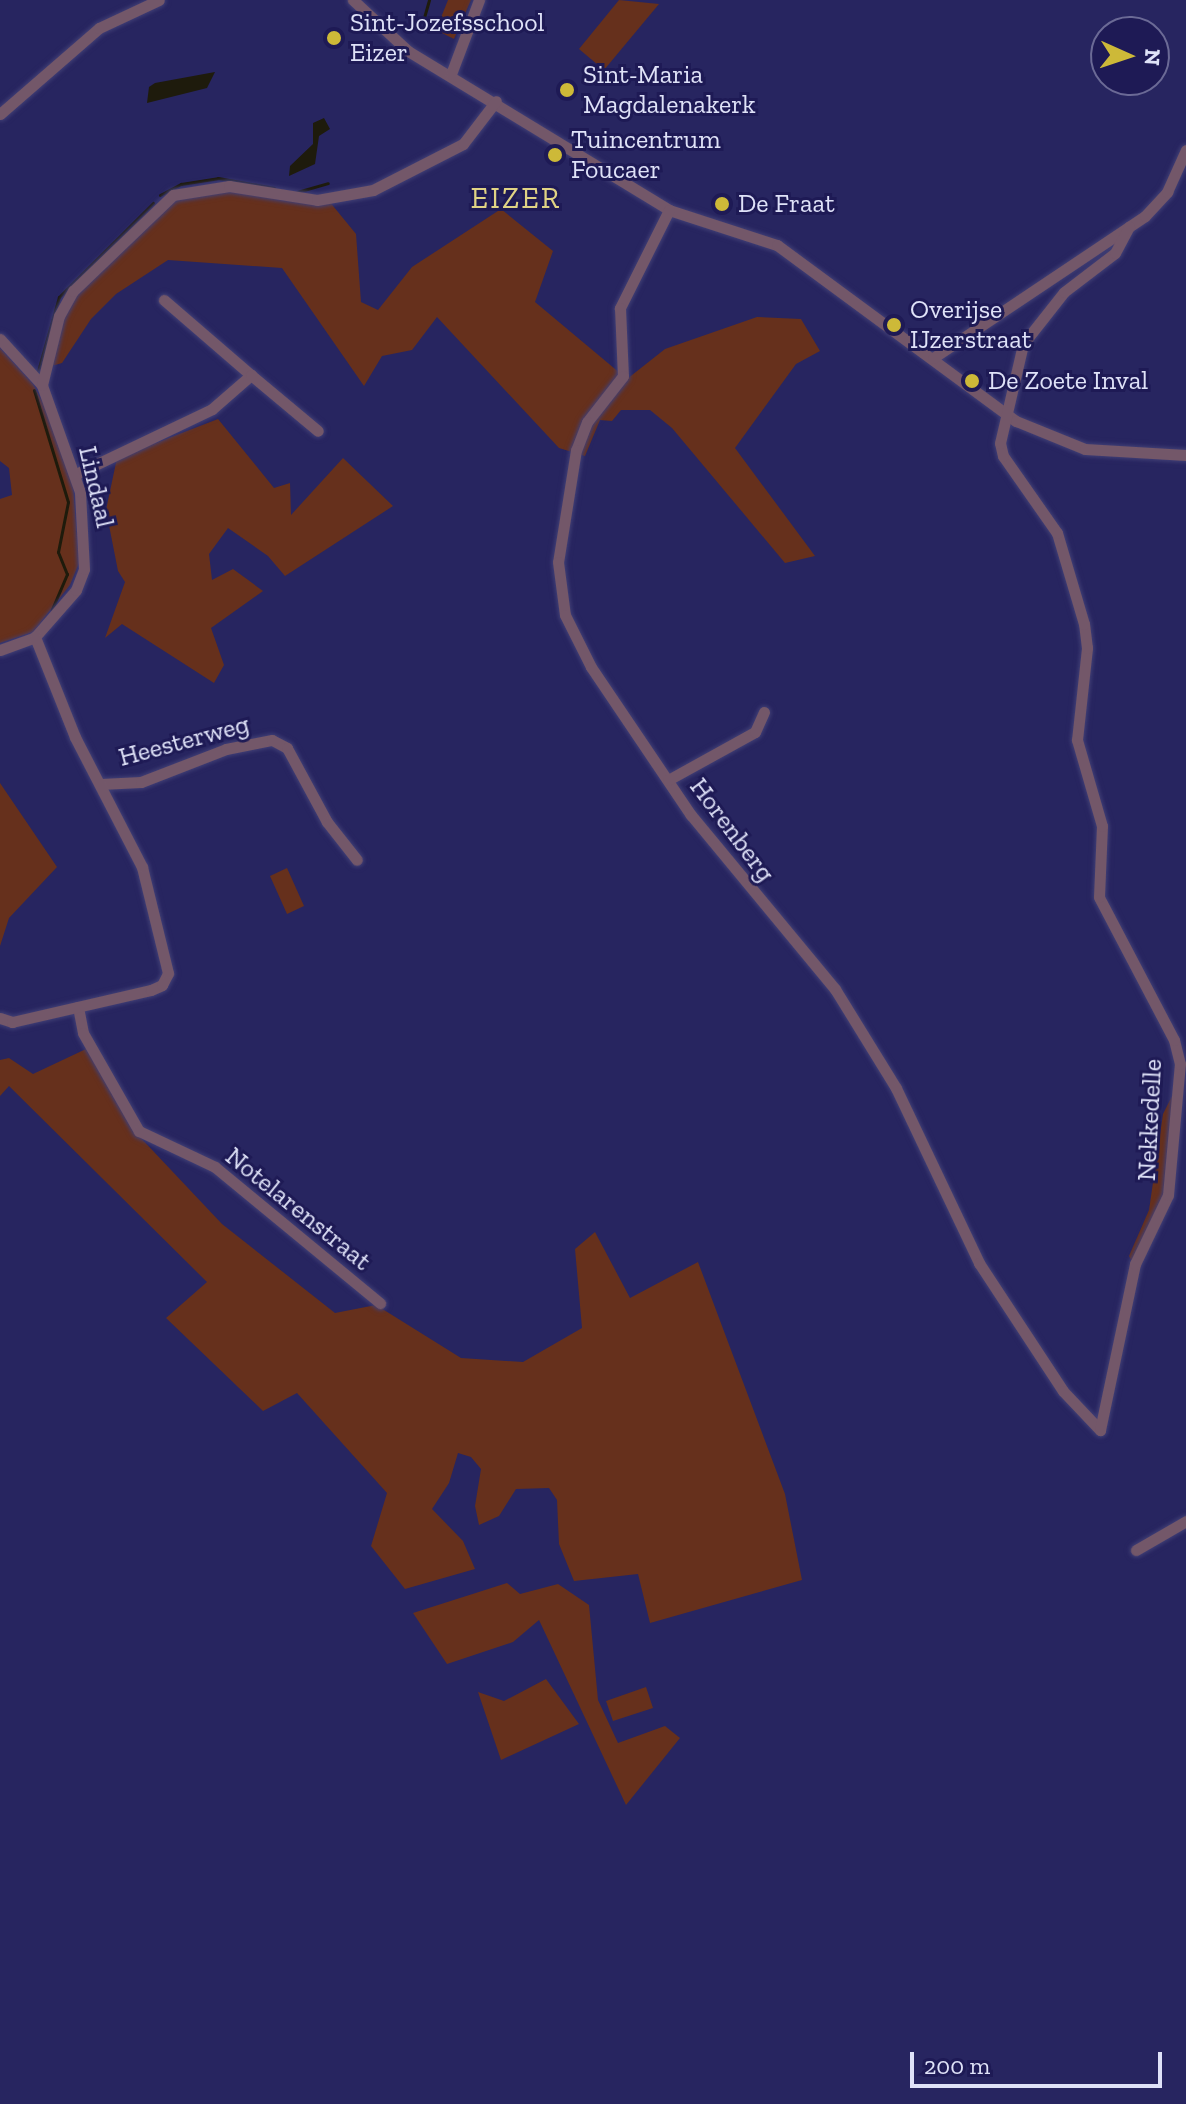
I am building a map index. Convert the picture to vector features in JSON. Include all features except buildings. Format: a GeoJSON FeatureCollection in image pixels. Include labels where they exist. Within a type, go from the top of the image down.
{"type":"FeatureCollection","features":[{"type":"Feature","properties":{"kind":"street"},"geometry":{"type":"LineString","coordinates":[[0,114],[99,28],[159,0]]}},
{"type":"Feature","properties":{"kind":"street"},"geometry":{"type":"LineString","coordinates":[[353,0],[408,51],[496,101],[669,210],[777,245],[1003,413],[1085,449],[1186,455]]}},
{"type":"Feature","properties":{"kind":"street"},"geometry":{"type":"LineString","coordinates":[[451,74],[479,0]]}},
{"type":"Feature","properties":{"kind":"street"},"geometry":{"type":"LineString","coordinates":[[42,385],[65,302],[173,195],[229,186],[288,199],[360,193],[463,144],[496,101]]}},
{"type":"Feature","properties":{"kind":"street"},"geometry":{"type":"LineString","coordinates":[[933,358],[1129,227],[1180,178],[1186,150]]}},
{"type":"Feature","properties":{"kind":"street","name":"Horenberg"},"geometry":{"type":"LineString","coordinates":[[669,210],[620,308],[623,376],[587,422],[576,450],[558,562],[562,605],[572,634],[724,860],[835,989],[896,1088],[979,1263],[1063,1391],[1100,1430]]}},
{"type":"Feature","properties":{"kind":"street","name":"Nekkedelle"},"geometry":{"type":"LineString","coordinates":[[1100,1430],[1135,1264],[1168,1195],[1180,1064],[1174,1040],[1099,897],[1102,826],[1077,740],[1087,648],[1084,624],[1057,533],[1003,456],[1003,413],[1023,344],[1064,292],[1115,253],[1129,227]]}},
{"type":"Feature","properties":{"kind":"street"},"geometry":{"type":"LineString","coordinates":[[164,300],[318,431]]}},
{"type":"Feature","properties":{"kind":"street"},"geometry":{"type":"LineString","coordinates":[[0,339],[42,385]]}},
{"type":"Feature","properties":{"kind":"street"},"geometry":{"type":"LineString","coordinates":[[76,474],[212,409],[251,375]]}},
{"type":"Feature","properties":{"kind":"street","name":"Lindaal"},"geometry":{"type":"LineString","coordinates":[[35,637],[76,590],[84,569],[85,523],[76,474],[42,385]]}},
{"type":"Feature","properties":{"kind":"street"},"geometry":{"type":"LineString","coordinates":[[0,650],[35,637],[49,679],[148,881],[168,973],[157,989],[12,1022],[0,1018]]}},
{"type":"Feature","properties":{"kind":"street"},"geometry":{"type":"LineString","coordinates":[[668,780],[755,732],[764,712]]}},
{"type":"Feature","properties":{"kind":"street","name":"Heesterweg"},"geometry":{"type":"LineString","coordinates":[[101,784],[141,782],[226,749],[272,740],[287,748],[327,822],[357,860]]}},
{"type":"Feature","properties":{"kind":"street","name":"Notelarenstraat"},"geometry":{"type":"LineString","coordinates":[[78,1007],[83,1033],[139,1131],[215,1167],[380,1303]]}},
{"type":"Feature","properties":{"kind":"street"},"geometry":{"type":"LineString","coordinates":[[1136,1550],[1186,1521]]}},
{"type":"Feature","properties":{"kind":"shaded area"},"geometry":{"type":"Polygon","coordinates":[[[448,0],[471,0],[454,39],[436,30],[448,0]]]}},
{"type":"Feature","properties":{"kind":"shaded area"},"geometry":{"type":"Polygon","coordinates":[[[619,0],[659,4],[604,70],[579,49],[619,0]]]}},
{"type":"Feature","properties":{"kind":"shaded area"},"geometry":{"type":"Polygon","coordinates":[[[215,72],[207,88],[147,103],[149,87],[155,83],[215,72]]]}},
{"type":"Feature","properties":{"kind":"shaded area"},"geometry":{"type":"Polygon","coordinates":[[[324,118],[330,129],[319,136],[315,164],[289,176],[290,166],[313,144],[313,123],[324,118]]]}},
{"type":"Feature","properties":{"kind":"shaded area"},"geometry":{"type":"Polygon","coordinates":[[[230,190],[285,201],[329,201],[356,234],[361,302],[378,310],[412,267],[501,209],[553,251],[535,302],[627,379],[665,349],[757,317],[801,319],[820,351],[796,364],[735,448],[815,556],[785,563],[672,428],[650,410],[621,410],[612,421],[600,420],[585,456],[559,448],[437,317],[412,350],[382,356],[364,386],[282,268],[168,260],[116,294],[91,319],[62,363],[48,367],[62,309],[179,194],[230,190]]]}},
{"type":"Feature","properties":{"kind":"shaded area"},"geometry":{"type":"Polygon","coordinates":[[[0,348],[33,384],[45,407],[73,485],[79,563],[70,585],[33,632],[0,643],[0,499],[12,495],[9,468],[0,461],[0,348]]]}},
{"type":"Feature","properties":{"kind":"shaded area"},"geometry":{"type":"Polygon","coordinates":[[[218,419],[274,488],[290,483],[291,515],[343,458],[393,506],[285,576],[268,556],[228,528],[209,554],[212,580],[233,569],[263,591],[211,628],[224,665],[214,683],[122,624],[105,638],[125,582],[118,571],[106,510],[117,458],[218,419]]]}},
{"type":"Feature","properties":{"kind":"shaded area"},"geometry":{"type":"Polygon","coordinates":[[[0,783],[57,867],[9,918],[0,946],[0,783]]]}},
{"type":"Feature","properties":{"kind":"shaded area"},"geometry":{"type":"Polygon","coordinates":[[[287,868],[304,906],[287,914],[270,876],[287,868]]]}},
{"type":"Feature","properties":{"kind":"shaded area"},"geometry":{"type":"Polygon","coordinates":[[[86,1049],[138,1135],[222,1224],[335,1313],[376,1305],[461,1358],[523,1362],[582,1328],[575,1249],[595,1232],[630,1298],[698,1262],[785,1494],[802,1580],[650,1623],[638,1574],[574,1581],[559,1544],[557,1500],[549,1488],[516,1489],[499,1516],[479,1525],[475,1506],[481,1469],[471,1457],[458,1453],[449,1483],[432,1509],[463,1541],[475,1569],[405,1589],[371,1546],[387,1493],[297,1393],[263,1411],[166,1318],[207,1282],[9,1086],[0,1096],[0,1060],[9,1058],[33,1074],[86,1049]]]}},
{"type":"Feature","properties":{"kind":"shaded area"},"geometry":{"type":"Polygon","coordinates":[[[1174,1092],[1165,1194],[1132,1262],[1129,1256],[1149,1210],[1163,1114],[1174,1092]]]}},
{"type":"Feature","properties":{"kind":"shaded area"},"geometry":{"type":"Polygon","coordinates":[[[507,1583],[520,1594],[558,1584],[589,1605],[598,1700],[618,1743],[665,1726],[680,1738],[626,1805],[539,1620],[513,1642],[447,1664],[413,1613],[507,1583]]]}},
{"type":"Feature","properties":{"kind":"shaded area"},"geometry":{"type":"Polygon","coordinates":[[[546,1679],[579,1724],[501,1760],[478,1692],[504,1701],[546,1679]]]}},
{"type":"Feature","properties":{"kind":"shaded area"},"geometry":{"type":"Polygon","coordinates":[[[646,1687],[653,1708],[613,1721],[606,1701],[646,1687]]]}},
{"type":"Feature","properties":{"kind":"waterway"},"geometry":{"type":"LineString","coordinates":[[429,0],[423,21],[435,30]]}},
{"type":"Feature","properties":{"kind":"waterway"},"geometry":{"type":"LineString","coordinates":[[160,195],[181,184],[218,178],[274,188]]}},
{"type":"Feature","properties":{"kind":"waterway"},"geometry":{"type":"LineString","coordinates":[[297,192],[328,183]]}},
{"type":"Feature","properties":{"kind":"waterway"},"geometry":{"type":"LineString","coordinates":[[38,371],[59,297],[153,203]]}},
{"type":"Feature","properties":{"kind":"waterway"},"geometry":{"type":"LineString","coordinates":[[34,390],[68,502],[58,552],[67,574],[52,610]]}},
{"type":"Feature","properties":{"kind":"place","name":"Sint-Jozefsschool Eizer"},"geometry":{"type":"Point","coordinates":[334,38]}},
{"type":"Feature","properties":{"kind":"place","name":"Sint-Maria Magdalenakerk"},"geometry":{"type":"Point","coordinates":[567,90]}},
{"type":"Feature","properties":{"kind":"place","name":"Tuincentrum Foucaer"},"geometry":{"type":"Point","coordinates":[555,155]}},
{"type":"Feature","properties":{"kind":"place","name":"De Fraat"},"geometry":{"type":"Point","coordinates":[722,204]}},
{"type":"Feature","properties":{"kind":"place","name":"Overijse IJzerstraat"},"geometry":{"type":"Point","coordinates":[894,325]}},
{"type":"Feature","properties":{"kind":"place","name":"De Zoete Inval"},"geometry":{"type":"Point","coordinates":[972,381]}},
{"type":"Feature","properties":{"kind":"district","name":"EIZER"},"geometry":{"type":"Point","coordinates":[516,198]}}]}
